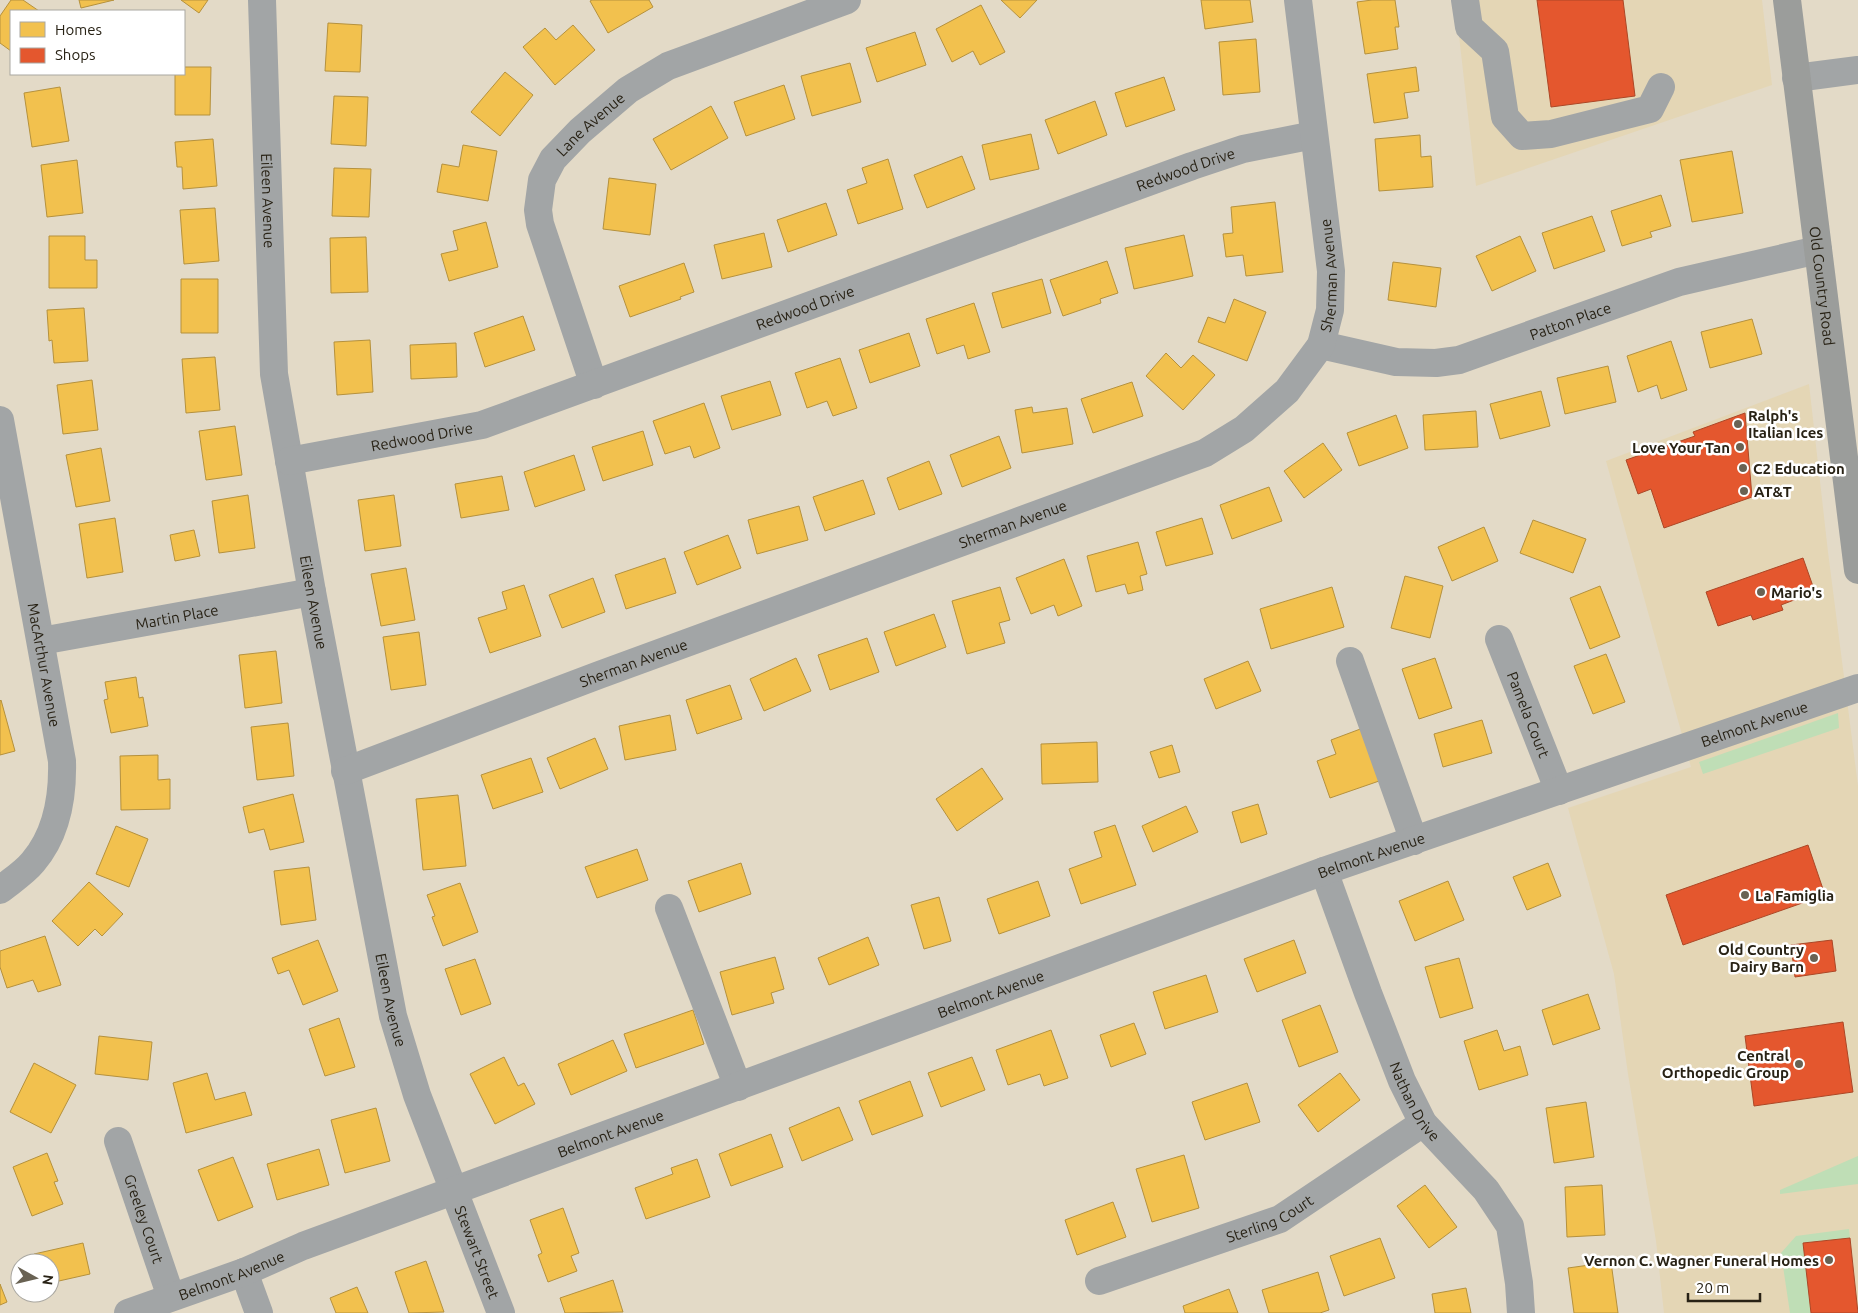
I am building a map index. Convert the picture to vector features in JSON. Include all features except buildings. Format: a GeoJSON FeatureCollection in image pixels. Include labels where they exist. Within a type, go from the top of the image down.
{"type":"FeatureCollection","features":[{"type":"Feature","properties":{"kind":"main road","name":"Old Country Road"},"geometry":{"type":"LineString","coordinates":[[1787,0],[1858,570]]}},
{"type":"Feature","properties":{"kind":"street","name":"Eileen Avenue"},"geometry":{"type":"LineString","coordinates":[[262,0],[274,374],[345,771],[393,1016],[417,1095],[455,1191]]}},
{"type":"Feature","properties":{"kind":"street","name":"Lane Avenue"},"geometry":{"type":"LineString","coordinates":[[594,385],[540,224],[538,210],[542,180],[554,159],[580,131],[628,90],[668,66],[847,0]]}},
{"type":"Feature","properties":{"kind":"street","name":"Sherman Avenue"},"geometry":{"type":"LineString","coordinates":[[345,771],[599,675],[1205,453],[1244,429],[1287,391],[1321,345],[1330,310],[1331,271],[1298,0]]}},
{"type":"Feature","properties":{"kind":"street"},"geometry":{"type":"LineString","coordinates":[[1465,0],[1469,27],[1495,52],[1505,117],[1522,136],[1551,134],[1650,109],[1661,87]]}},
{"type":"Feature","properties":{"kind":"street"},"geometry":{"type":"LineString","coordinates":[[1796,78],[1858,70]]}},
{"type":"Feature","properties":{"kind":"street","name":"Redwood Drive"},"geometry":{"type":"LineString","coordinates":[[289,461],[482,425],[1192,166],[1243,149],[1314,135]]}},
{"type":"Feature","properties":{"kind":"street","name":"Patton Place"},"geometry":{"type":"LineString","coordinates":[[1321,345],[1396,362],[1436,363],[1459,360],[1679,282],[1818,250]]}},
{"type":"Feature","properties":{"kind":"street","name":"MacArthur Avenue"},"geometry":{"type":"LineString","coordinates":[[0,420],[62,761],[63,783],[58,814],[46,843],[32,863],[0,890]]}},
{"type":"Feature","properties":{"kind":"street","name":"Martin Place"},"geometry":{"type":"LineString","coordinates":[[41,641],[312,592]]}},
{"type":"Feature","properties":{"kind":"street","name":"Pamela Court"},"geometry":{"type":"LineString","coordinates":[[1498,639],[1560,791]]}},
{"type":"Feature","properties":{"kind":"street"},"geometry":{"type":"LineString","coordinates":[[1350,661],[1414,841]]}},
{"type":"Feature","properties":{"kind":"street","name":"Belmont Avenue"},"geometry":{"type":"LineString","coordinates":[[128,1313],[244,1272],[303,1246],[1324,871],[1858,688]]}},
{"type":"Feature","properties":{"kind":"street","name":"Nathan Drive"},"geometry":{"type":"LineString","coordinates":[[1324,871],[1395,1063],[1423,1122],[1486,1190],[1510,1226],[1519,1283],[1520,1313]]}},
{"type":"Feature","properties":{"kind":"street"},"geometry":{"type":"LineString","coordinates":[[669,908],[738,1087]]}},
{"type":"Feature","properties":{"kind":"street","name":"Sterling Court"},"geometry":{"type":"LineString","coordinates":[[1099,1281],[1280,1219],[1423,1122]]}},
{"type":"Feature","properties":{"kind":"street","name":"Greeley Court"},"geometry":{"type":"LineString","coordinates":[[118,1141],[170,1297]]}},
{"type":"Feature","properties":{"kind":"street","name":"Stewart Street"},"geometry":{"type":"LineString","coordinates":[[455,1191],[501,1313]]}},
{"type":"Feature","properties":{"kind":"street"},"geometry":{"type":"LineString","coordinates":[[244,1272],[259,1313]]}},
{"type":"Feature","properties":{"kind":"shaded area"},"geometry":{"type":"Polygon","coordinates":[[[1455,0],[1762,0],[1772,85],[1476,186],[1455,0]]]}},
{"type":"Feature","properties":{"kind":"shaded area"},"geometry":{"type":"Polygon","coordinates":[[[1809,384],[1858,786],[1858,1313],[1664,1313],[1656,1241],[1628,1074],[1614,974],[1568,808],[1691,767],[1606,461],[1809,384]]]}},
{"type":"Feature","properties":{"kind":"green space"},"geometry":{"type":"Polygon","coordinates":[[[1838,713],[1839,728],[1703,774],[1699,762],[1838,713]]]}},
{"type":"Feature","properties":{"kind":"green space"},"geometry":{"type":"Polygon","coordinates":[[[1858,1156],[1858,1184],[1780,1194],[1780,1190],[1858,1156]]]}},
{"type":"Feature","properties":{"kind":"green space"},"geometry":{"type":"Polygon","coordinates":[[[1849,1229],[1850,1238],[1804,1243],[1811,1313],[1790,1313],[1781,1253],[1796,1236],[1849,1229]]]}},
{"type":"Feature","properties":{"kind":"place","name":"Ralph's Italian Ices"},"geometry":{"type":"Point","coordinates":[1738,424]}},
{"type":"Feature","properties":{"kind":"place","name":"Love Your Tan"},"geometry":{"type":"Point","coordinates":[1740,447]}},
{"type":"Feature","properties":{"kind":"place","name":"C2 Education"},"geometry":{"type":"Point","coordinates":[1743,468]}},
{"type":"Feature","properties":{"kind":"place","name":"AT&T"},"geometry":{"type":"Point","coordinates":[1744,491]}},
{"type":"Feature","properties":{"kind":"place","name":"Mario's"},"geometry":{"type":"Point","coordinates":[1761,592]}},
{"type":"Feature","properties":{"kind":"place","name":"La Famiglia"},"geometry":{"type":"Point","coordinates":[1745,895]}},
{"type":"Feature","properties":{"kind":"place","name":"Old Country Dairy Barn"},"geometry":{"type":"Point","coordinates":[1814,958]}},
{"type":"Feature","properties":{"kind":"place","name":"Central Orthopedic Group"},"geometry":{"type":"Point","coordinates":[1799,1064]}},
{"type":"Feature","properties":{"kind":"place","name":"Vernon C. Wagner Funeral Homes"},"geometry":{"type":"Point","coordinates":[1829,1260]}}]}
